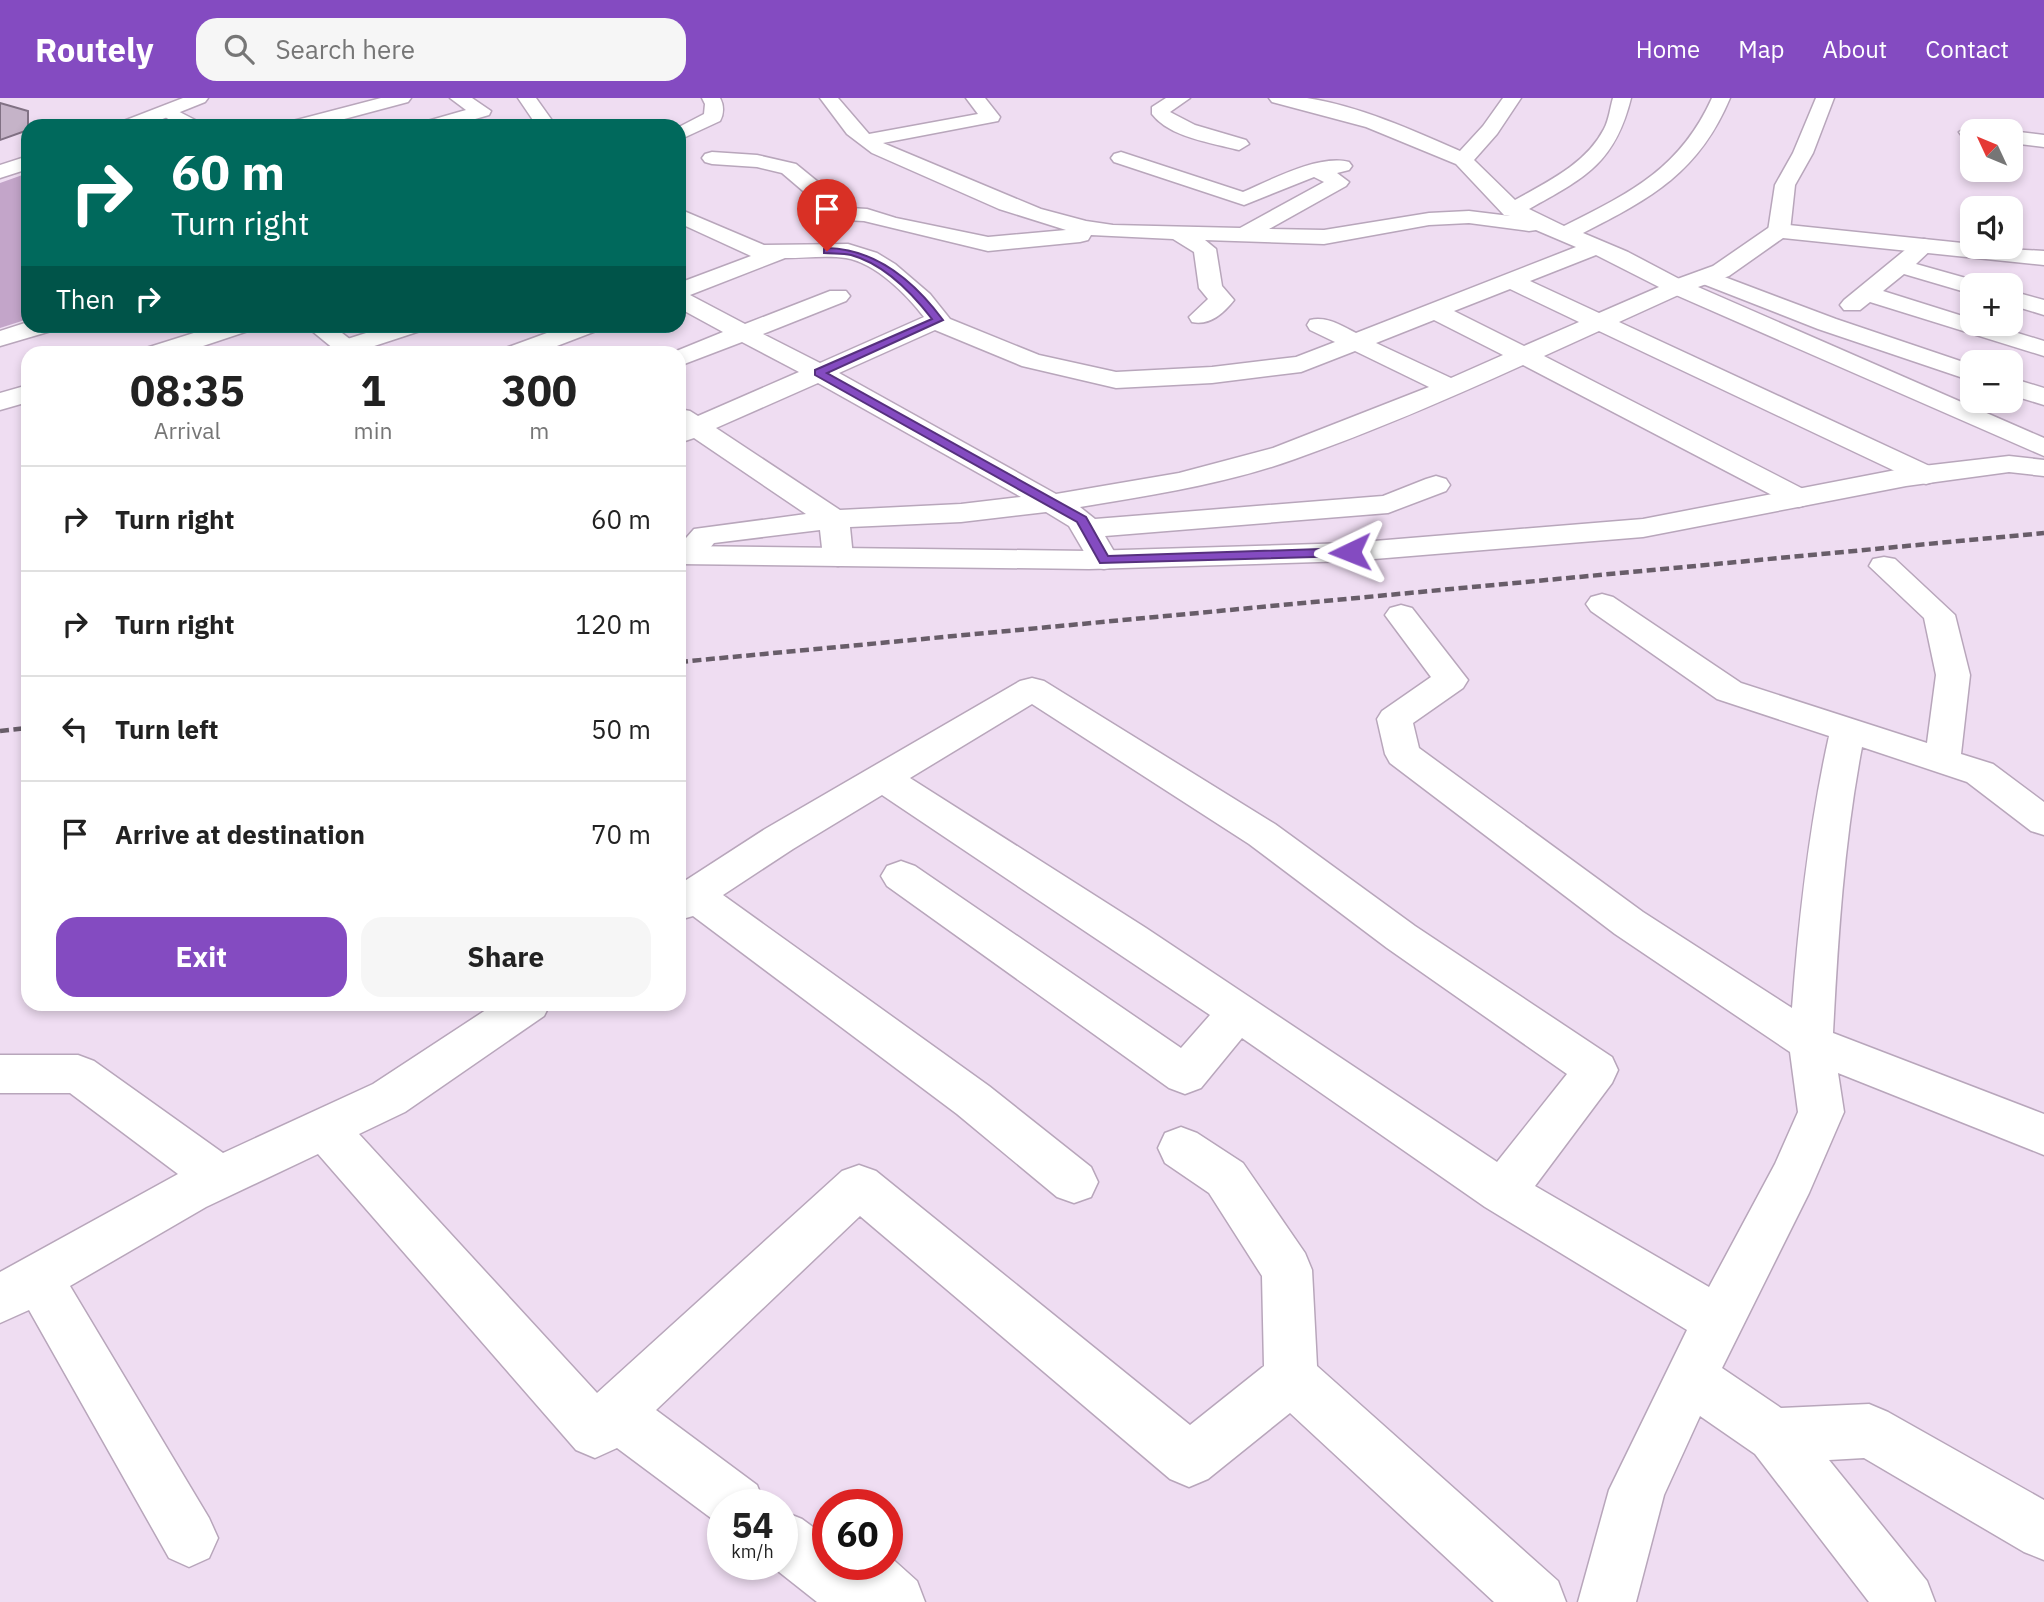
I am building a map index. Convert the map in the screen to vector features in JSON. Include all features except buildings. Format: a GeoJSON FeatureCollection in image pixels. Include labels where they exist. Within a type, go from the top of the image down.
{"type":"FeatureCollection","features":[{"type":"Feature","properties":{"kind":"street"},"geometry":{"type":"LineString","coordinates":[[146,119],[199,98]]}},
{"type":"Feature","properties":{"kind":"street"},"geometry":{"type":"LineString","coordinates":[[323,119],[402,98]]}},
{"type":"Feature","properties":{"kind":"street"},"geometry":{"type":"LineString","coordinates":[[455,119],[482,111],[459,98]]}},
{"type":"Feature","properties":{"kind":"street"},"geometry":{"type":"LineString","coordinates":[[527,98],[542,119]]}},
{"type":"Feature","properties":{"kind":"street"},"geometry":{"type":"LineString","coordinates":[[686,130],[713,117],[714,104],[711,98]]}},
{"type":"Feature","properties":{"kind":"street"},"geometry":{"type":"LineString","coordinates":[[829,98],[841,117],[866,140],[998,201],[1073,226],[1114,233]]}},
{"type":"Feature","properties":{"kind":"street"},"geometry":{"type":"LineString","coordinates":[[866,140],[991,117],[975,98]]}},
{"type":"Feature","properties":{"kind":"street"},"geometry":{"type":"LineString","coordinates":[[1181,98],[1161,107],[1161,114],[1170,121],[1195,131],[1239,144]]}},
{"type":"Feature","properties":{"kind":"street"},"geometry":{"type":"LineString","coordinates":[[1278,98],[1317,106],[1405,136],[1463,160],[1478,179],[1512,211],[1677,287],[2044,448]]}},
{"type":"Feature","properties":{"kind":"street"},"geometry":{"type":"LineString","coordinates":[[1463,160],[1490,130],[1512,98]]}},
{"type":"Feature","properties":{"kind":"street"},"geometry":{"type":"LineString","coordinates":[[1512,211],[1570,177],[1595,156],[1613,130],[1622,98]]}},
{"type":"Feature","properties":{"kind":"street"},"geometry":{"type":"LineString","coordinates":[[712,158],[757,161],[789,168],[844,214],[867,215],[890,223],[988,244],[1141,231],[1324,237],[1429,219],[1469,216],[1551,230],[1633,199],[1682,164],[1701,138],[1721,98]]}},
{"type":"Feature","properties":{"kind":"street"},"geometry":{"type":"LineString","coordinates":[[1779,231],[1785,185],[1803,153],[1825,98]]}},
{"type":"Feature","properties":{"kind":"street"},"geometry":{"type":"LineString","coordinates":[[166,111],[180,119]]}},
{"type":"Feature","properties":{"kind":"street"},"geometry":{"type":"LineString","coordinates":[[335,116],[340,119]]}},
{"type":"Feature","properties":{"kind":"street"},"geometry":{"type":"LineString","coordinates":[[2023,138],[2044,141]]}},
{"type":"Feature","properties":{"kind":"street"},"geometry":{"type":"LineString","coordinates":[[1121,158],[1244,199],[1276,183],[1317,170],[1342,166]]}},
{"type":"Feature","properties":{"kind":"street"},"geometry":{"type":"LineString","coordinates":[[0,172],[21,164]]}},
{"type":"Feature","properties":{"kind":"street"},"geometry":{"type":"LineString","coordinates":[[1244,233],[1339,182],[1317,170]]}},
{"type":"Feature","properties":{"kind":"street"},"geometry":{"type":"LineString","coordinates":[[1176,194],[1199,184]]}},
{"type":"Feature","properties":{"kind":"street"},"geometry":{"type":"LineString","coordinates":[[1141,231],[1151,209]]}},
{"type":"Feature","properties":{"kind":"street"},"geometry":{"type":"LineString","coordinates":[[686,218],[735,242],[762,251],[848,251],[869,258],[887,269],[922,299],[942,324],[1031,361],[1115,380],[1212,375],[1301,364],[1595,247]]}},
{"type":"Feature","properties":{"kind":"street"},"geometry":{"type":"LineString","coordinates":[[686,552],[705,535],[834,519],[961,513],[1051,502],[1180,481],[1283,454],[1451,388],[1716,272],[1779,231],[2044,258]]}},
{"type":"Feature","properties":{"kind":"street"},"geometry":{"type":"LineString","coordinates":[[1178,232],[1205,248],[1211,288],[1222,300],[1201,317]]}},
{"type":"Feature","properties":{"kind":"street"},"geometry":{"type":"LineString","coordinates":[[1802,342],[1867,294],[1924,246]]}},
{"type":"Feature","properties":{"kind":"street"},"geometry":{"type":"LineString","coordinates":[[686,288],[785,251]]}},
{"type":"Feature","properties":{"kind":"street"},"geometry":{"type":"LineString","coordinates":[[1900,267],[1960,284]]}},
{"type":"Feature","properties":{"kind":"street"},"geometry":{"type":"LineString","coordinates":[[1716,272],[1960,368]]}},
{"type":"Feature","properties":{"kind":"street"},"geometry":{"type":"LineString","coordinates":[[1510,280],[1926,475]]}},
{"type":"Feature","properties":{"kind":"street"},"geometry":{"type":"LineString","coordinates":[[1867,294],[2044,349]]}},
{"type":"Feature","properties":{"kind":"street"},"geometry":{"type":"LineString","coordinates":[[686,355],[838,296]]}},
{"type":"Feature","properties":{"kind":"street"},"geometry":{"type":"LineString","coordinates":[[2023,302],[2044,308]]}},
{"type":"Feature","properties":{"kind":"street"},"geometry":{"type":"LineString","coordinates":[[686,303],[819,373],[1081,520],[1104,560]]}},
{"type":"Feature","properties":{"kind":"street"},"geometry":{"type":"LineString","coordinates":[[1433,310],[1799,498]]}},
{"type":"Feature","properties":{"kind":"street"},"geometry":{"type":"LineString","coordinates":[[686,426],[819,373],[938,320]]}},
{"type":"Feature","properties":{"kind":"street"},"geometry":{"type":"LineString","coordinates":[[1319,325],[1360,342],[1382,356],[1451,388]]}},
{"type":"Feature","properties":{"kind":"street"},"geometry":{"type":"LineString","coordinates":[[0,339],[21,332]]}},
{"type":"Feature","properties":{"kind":"street"},"geometry":{"type":"LineString","coordinates":[[177,346],[217,333]]}},
{"type":"Feature","properties":{"kind":"street"},"geometry":{"type":"LineString","coordinates":[[328,333],[346,346]]}},
{"type":"Feature","properties":{"kind":"street"},"geometry":{"type":"LineString","coordinates":[[362,346],[394,333]]}},
{"type":"Feature","properties":{"kind":"street"},"geometry":{"type":"LineString","coordinates":[[524,346],[544,333]]}},
{"type":"Feature","properties":{"kind":"street"},"geometry":{"type":"LineString","coordinates":[[550,333],[572,346]]}},
{"type":"Feature","properties":{"kind":"street"},"geometry":{"type":"LineString","coordinates":[[2023,390],[2044,397]]}},
{"type":"Feature","properties":{"kind":"street"},"geometry":{"type":"LineString","coordinates":[[0,402],[21,395]]}},
{"type":"Feature","properties":{"kind":"street"},"geometry":{"type":"LineString","coordinates":[[686,427],[834,519]]}},
{"type":"Feature","properties":{"kind":"street"},"geometry":{"type":"LineString","coordinates":[[686,555],[1104,560],[1350,552],[1643,528],[1926,475],[2009,464],[2044,468]]}},
{"type":"Feature","properties":{"kind":"street"},"geometry":{"type":"LineString","coordinates":[[1087,529],[1388,504],[1436,485]]}},
{"type":"Feature","properties":{"kind":"street"},"geometry":{"type":"LineString","coordinates":[[834,519],[838,557]]}},
{"type":"Feature","properties":{"kind":"street"},"geometry":{"type":"LineString","coordinates":[[1884,566],[1939,615],[1953,675],[1942,761]]}},
{"type":"Feature","properties":{"kind":"street"},"geometry":{"type":"LineString","coordinates":[[1602,604],[1729,691],[2044,794]]}},
{"type":"Feature","properties":{"kind":"street"},"geometry":{"type":"LineString","coordinates":[[1401,615],[1451,680],[1394,719],[1403,754],[1629,923],[1811,1043],[2044,1135]]}},
{"type":"Feature","properties":{"kind":"street"},"geometry":{"type":"LineString","coordinates":[[1074,1182],[973,1100],[687,900],[779,839],[1032,689],[1262,834],[1401,937],[1596,1070],[1502,1192]]}},
{"type":"Feature","properties":{"kind":"street"},"geometry":{"type":"LineString","coordinates":[[1607,1602],[1637,1490],[1718,1321],[1792,1178],[1821,1112],[1811,1043],[1835,793],[1848,730]]}},
{"type":"Feature","properties":{"kind":"street"},"geometry":{"type":"LineString","coordinates":[[1980,774],[2044,821]]}},
{"type":"Feature","properties":{"kind":"street"},"geometry":{"type":"LineString","coordinates":[[882,777],[1132,939],[1502,1192],[1718,1321]]}},
{"type":"Feature","properties":{"kind":"street"},"geometry":{"type":"LineString","coordinates":[[901,876],[1185,1075],[1238,1012]]}},
{"type":"Feature","properties":{"kind":"street"},"geometry":{"type":"LineString","coordinates":[[189,1538],[19,1288],[220,1178],[389,1098],[519,1011]]}},
{"type":"Feature","properties":{"kind":"street"},"geometry":{"type":"LineString","coordinates":[[0,1074],[78,1074],[220,1178]]}},
{"type":"Feature","properties":{"kind":"street"},"geometry":{"type":"LineString","coordinates":[[324,1128],[595,1431],[859,1186],[1189,1460],[1291,1378]]}},
{"type":"Feature","properties":{"kind":"street"},"geometry":{"type":"LineString","coordinates":[[1181,1148],[1226,1178],[1287,1270],[1291,1378],[1537,1602]]}},
{"type":"Feature","properties":{"kind":"street"},"geometry":{"type":"LineString","coordinates":[[1690,1378],[1774,1435],[1906,1602]]}},
{"type":"Feature","properties":{"kind":"street"},"geometry":{"type":"LineString","coordinates":[[615,1413],[716,1489]]}},
{"type":"Feature","properties":{"kind":"street"},"geometry":{"type":"LineString","coordinates":[[1774,1435],[1869,1432],[2044,1532]]}},
{"type":"Feature","properties":{"kind":"street"},"geometry":{"type":"LineString","coordinates":[[798,1550],[870,1600]]}},
{"type":"Feature","properties":{"kind":"shaded area"},"geometry":{"type":"Polygon","coordinates":[[[21,176],[21,321],[0,328],[0,183],[21,176]]]}},
{"type":"Feature","properties":{"kind":"railway"},"geometry":{"type":"LineString","coordinates":[[686,661],[2044,533]]}},
{"type":"Feature","properties":{"kind":"railway"},"geometry":{"type":"LineString","coordinates":[[0,731],[21,729]]}},
{"type":"Feature","properties":{"kind":"route"},"geometry":{"type":"LineString","coordinates":[[827,251],[848,251],[869,258],[887,269],[922,299],[938,320],[819,373],[1081,520],[1104,560],[1350,552]]}}]}
